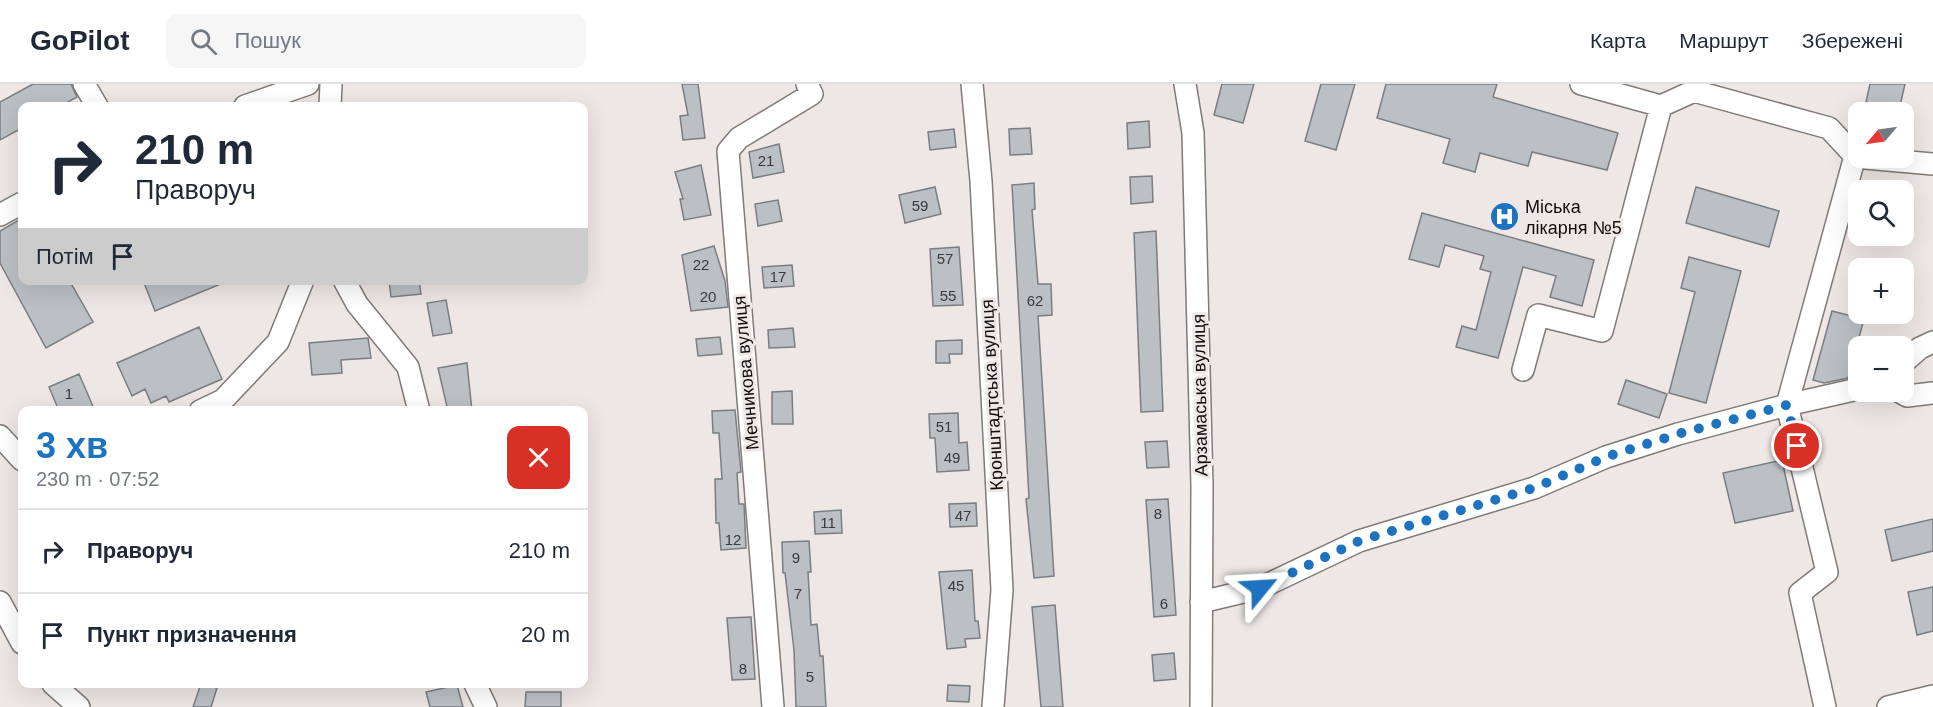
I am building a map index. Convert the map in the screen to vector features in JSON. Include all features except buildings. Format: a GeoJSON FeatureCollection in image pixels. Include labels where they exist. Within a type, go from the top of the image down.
{"type":"FeatureCollection","features":[{"type":"Feature","properties":{"kind":"street"},"geometry":{"type":"LineString","coordinates":[[84,84],[95,102]]}},
{"type":"Feature","properties":{"kind":"street"},"geometry":{"type":"LineString","coordinates":[[256,102],[308,84]]}},
{"type":"Feature","properties":{"kind":"street"},"geometry":{"type":"LineString","coordinates":[[330,102],[331,84]]}},
{"type":"Feature","properties":{"kind":"street","name":"Мечникова вулиця"},"geometry":{"type":"LineString","coordinates":[[773,707],[728,150],[739,138],[812,94],[807,84]]}},
{"type":"Feature","properties":{"kind":"street","name":"Кронштадтська вулиця"},"geometry":{"type":"LineString","coordinates":[[972,84],[981,181],[1002,590],[993,707]]}},
{"type":"Feature","properties":{"kind":"street","name":"Арзамаська вулиця"},"geometry":{"type":"LineString","coordinates":[[1185,84],[1193,133],[1202,486],[1201,707]]}},
{"type":"Feature","properties":{"kind":"street"},"geometry":{"type":"LineString","coordinates":[[1581,84],[1661,106],[1695,88],[1829,128],[1848,146]]}},
{"type":"Feature","properties":{"kind":"street"},"geometry":{"type":"LineString","coordinates":[[1523,370],[1538,315],[1602,331],[1661,106]]}},
{"type":"Feature","properties":{"kind":"street"},"geometry":{"type":"LineString","coordinates":[[1914,162],[1933,164]]}},
{"type":"Feature","properties":{"kind":"street"},"geometry":{"type":"LineString","coordinates":[[1825,707],[1800,593],[1827,572],[1787,405],[1856,168]]}},
{"type":"Feature","properties":{"kind":"street"},"geometry":{"type":"LineString","coordinates":[[0,215],[18,205]]}},
{"type":"Feature","properties":{"kind":"street"},"geometry":{"type":"LineString","coordinates":[[210,406],[223,400],[278,342],[301,285]]}},
{"type":"Feature","properties":{"kind":"street"},"geometry":{"type":"LineString","coordinates":[[347,285],[357,304],[408,367],[418,406]]}},
{"type":"Feature","properties":{"kind":"street"},"geometry":{"type":"LineString","coordinates":[[1914,353],[1933,342]]}},
{"type":"Feature","properties":{"kind":"street"},"geometry":{"type":"LineString","coordinates":[[1201,602],[1260,588],[1359,541],[1534,488],[1606,457],[1678,434],[1848,391]]}},
{"type":"Feature","properties":{"kind":"street"},"geometry":{"type":"LineString","coordinates":[[1914,395],[1933,393]]}},
{"type":"Feature","properties":{"kind":"street"},"geometry":{"type":"LineString","coordinates":[[0,435],[18,455]]}},
{"type":"Feature","properties":{"kind":"street"},"geometry":{"type":"LineString","coordinates":[[0,602],[18,636]]}},
{"type":"Feature","properties":{"kind":"street"},"geometry":{"type":"LineString","coordinates":[[58,688],[79,707]]}},
{"type":"Feature","properties":{"kind":"street"},"geometry":{"type":"LineString","coordinates":[[477,688],[486,707]]}},
{"type":"Feature","properties":{"kind":"street"},"geometry":{"type":"LineString","coordinates":[[1888,707],[1933,696]]}},
{"type":"Feature","properties":{"kind":"place","name":"Міська лікарня №5"},"geometry":{"type":"Point","coordinates":[1504,217]}},
{"type":"Feature","properties":{"kind":"route"},"geometry":{"type":"LineString","coordinates":[[1260,588],[1318,558],[1359,541],[1455,510],[1534,488],[1606,457],[1678,434],[1787,405],[1797,446]]}}]}
